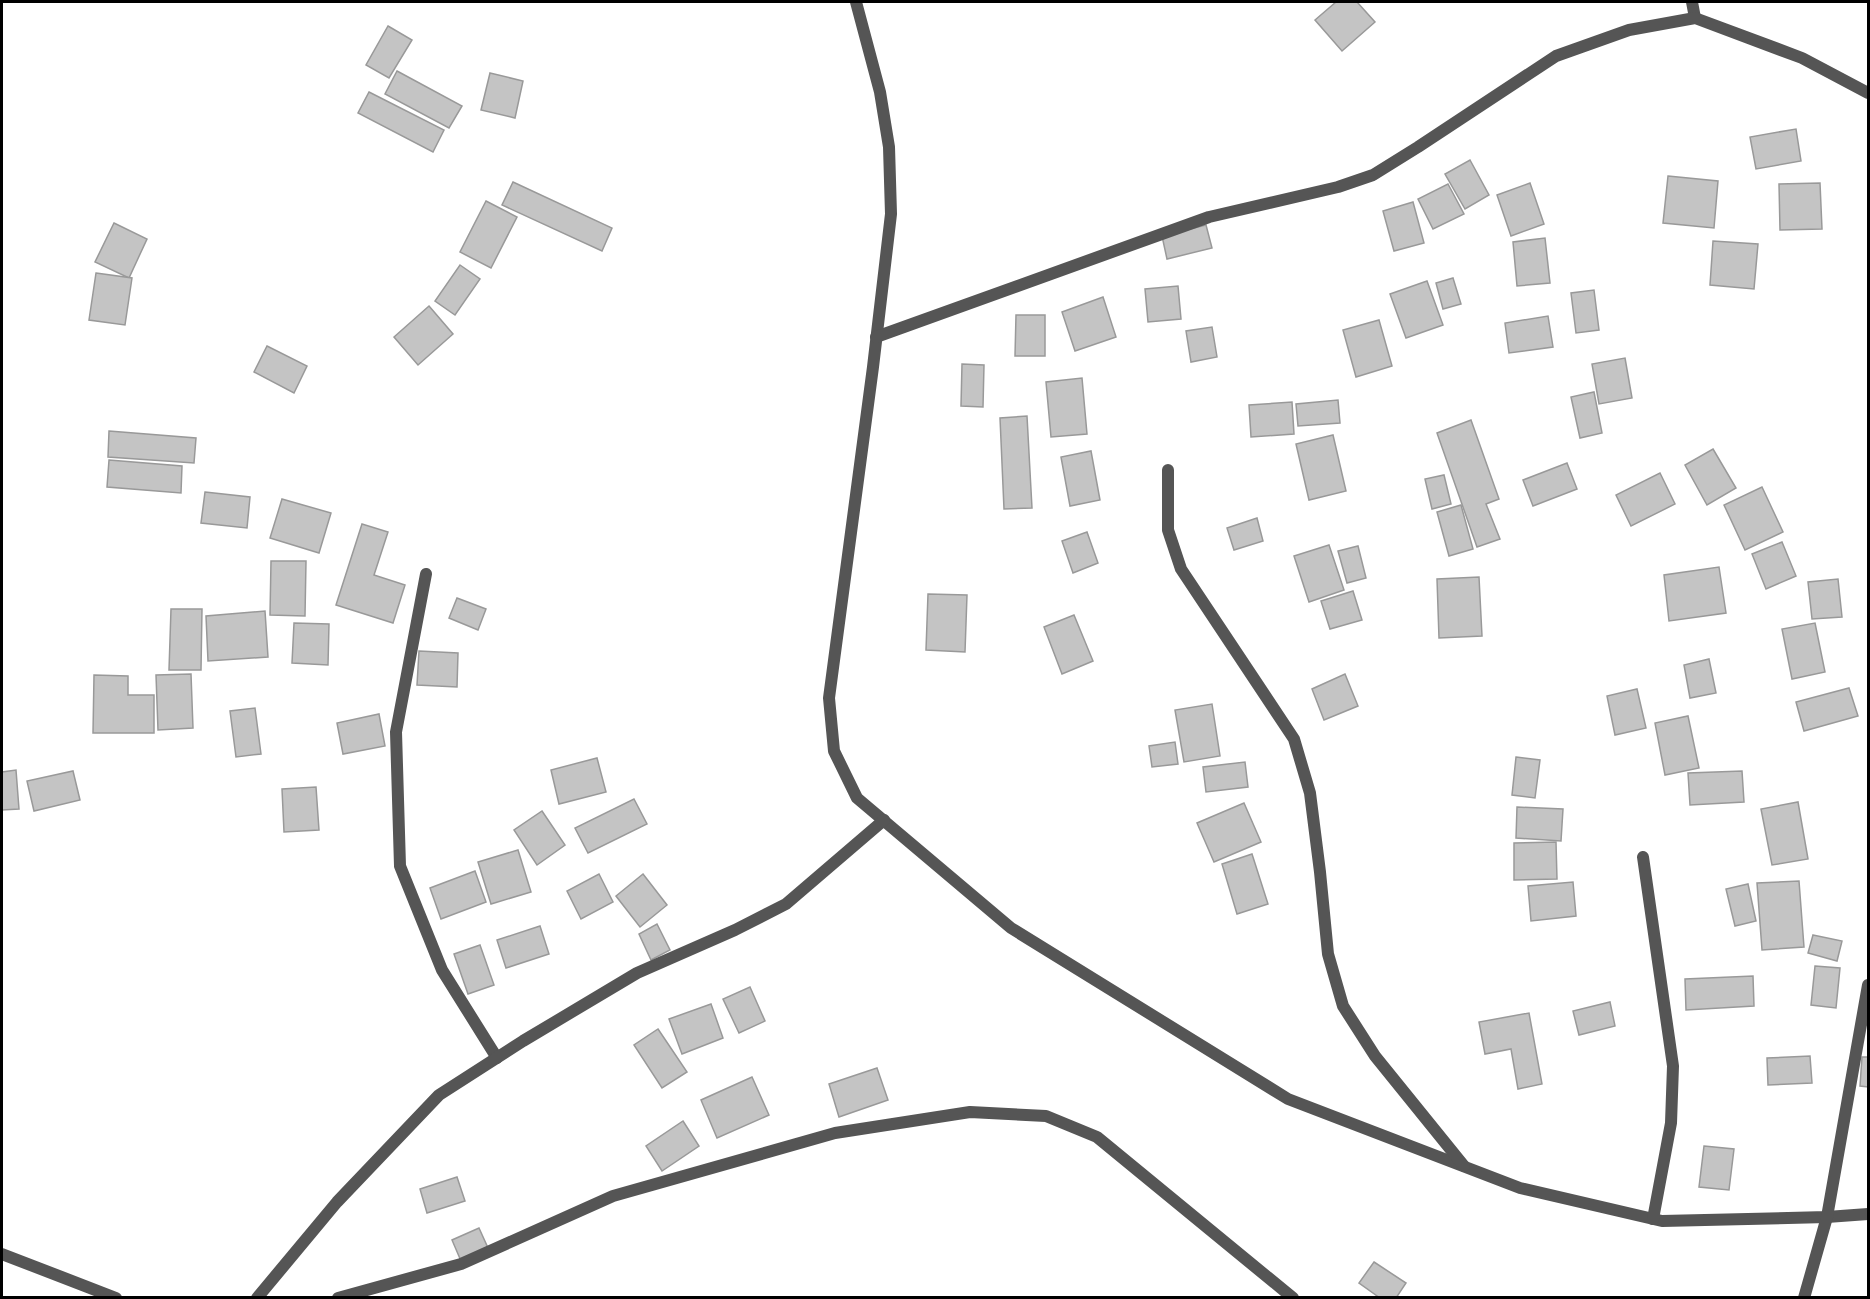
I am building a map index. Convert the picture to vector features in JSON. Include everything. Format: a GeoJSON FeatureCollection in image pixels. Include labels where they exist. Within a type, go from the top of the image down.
{"type":"FeatureCollection","features":[{"type":"Feature","properties":{"kind":"street"},"geometry":{"type":"LineString","coordinates":[[856,2],[880,92],[889,147],[891,214],[829,698],[834,751],[857,798],[1011,928],[1288,1099],[1520,1188],[1662,1221],[1827,1218],[1869,1214]]}},
{"type":"Feature","properties":{"kind":"street"},"geometry":{"type":"LineString","coordinates":[[1692,2],[1695,18]]}},
{"type":"Feature","properties":{"kind":"street"},"geometry":{"type":"LineString","coordinates":[[876,337],[1209,217],[1338,187],[1373,175],[1556,56],[1629,30],[1695,18],[1802,58],[1869,93]]}},
{"type":"Feature","properties":{"kind":"street"},"geometry":{"type":"LineString","coordinates":[[1168,470],[1168,530],[1181,569],[1294,739],[1310,794],[1328,954],[1343,1006],[1375,1056],[1464,1167]]}},
{"type":"Feature","properties":{"kind":"street"},"geometry":{"type":"LineString","coordinates":[[426,574],[396,732],[400,866],[441,970],[497,1058]]}},
{"type":"Feature","properties":{"kind":"street"},"geometry":{"type":"LineString","coordinates":[[257,1298],[337,1202],[439,1095],[637,973],[735,930],[786,904],[884,820]]}},
{"type":"Feature","properties":{"kind":"street"},"geometry":{"type":"LineString","coordinates":[[1643,857],[1673,1066],[1671,1123],[1653,1219]]}},
{"type":"Feature","properties":{"kind":"street"},"geometry":{"type":"LineString","coordinates":[[1804,1298],[1827,1218],[1869,985]]}},
{"type":"Feature","properties":{"kind":"street"},"geometry":{"type":"LineString","coordinates":[[338,1298],[460,1264],[613,1196],[835,1133],[970,1112],[1046,1116],[1097,1137],[1293,1298]]}},
{"type":"Feature","properties":{"kind":"street"},"geometry":{"type":"LineString","coordinates":[[2,1254],[116,1298]]}},
{"type":"Feature","properties":{"kind":"building"},"geometry":{"type":"Polygon","coordinates":[[[1336,2],[1357,2],[1375,22],[1342,51],[1315,20],[1336,2]]]}},
{"type":"Feature","properties":{"kind":"building"},"geometry":{"type":"Polygon","coordinates":[[[388,26],[412,40],[389,78],[366,65],[388,26]]]}},
{"type":"Feature","properties":{"kind":"building"},"geometry":{"type":"Polygon","coordinates":[[[397,71],[462,106],[449,128],[385,94],[397,71]]]}},
{"type":"Feature","properties":{"kind":"building"},"geometry":{"type":"Polygon","coordinates":[[[490,73],[523,81],[515,118],[481,110],[490,73]]]}},
{"type":"Feature","properties":{"kind":"building"},"geometry":{"type":"Polygon","coordinates":[[[369,92],[444,130],[433,152],[358,113],[369,92]]]}},
{"type":"Feature","properties":{"kind":"building"},"geometry":{"type":"Polygon","coordinates":[[[1796,129],[1801,161],[1756,169],[1750,137],[1796,129]]]}},
{"type":"Feature","properties":{"kind":"building"},"geometry":{"type":"Polygon","coordinates":[[[1470,160],[1489,195],[1465,209],[1445,174],[1470,160]]]}},
{"type":"Feature","properties":{"kind":"building"},"geometry":{"type":"Polygon","coordinates":[[[1668,176],[1718,181],[1714,228],[1663,223],[1668,176]]]}},
{"type":"Feature","properties":{"kind":"building"},"geometry":{"type":"Polygon","coordinates":[[[513,182],[612,228],[602,251],[502,205],[513,182]]]}},
{"type":"Feature","properties":{"kind":"building"},"geometry":{"type":"Polygon","coordinates":[[[1530,183],[1544,224],[1511,236],[1497,195],[1530,183]]]}},
{"type":"Feature","properties":{"kind":"building"},"geometry":{"type":"Polygon","coordinates":[[[1820,183],[1822,229],[1780,230],[1779,184],[1820,183]]]}},
{"type":"Feature","properties":{"kind":"building"},"geometry":{"type":"Polygon","coordinates":[[[1448,184],[1464,214],[1433,229],[1418,199],[1448,184]]]}},
{"type":"Feature","properties":{"kind":"building"},"geometry":{"type":"Polygon","coordinates":[[[486,201],[517,217],[491,268],[460,252],[486,201]]]}},
{"type":"Feature","properties":{"kind":"building"},"geometry":{"type":"Polygon","coordinates":[[[1413,202],[1424,243],[1394,251],[1383,211],[1413,202]]]}},
{"type":"Feature","properties":{"kind":"building"},"geometry":{"type":"Polygon","coordinates":[[[114,223],[147,239],[129,278],[95,262],[114,223]]]}},
{"type":"Feature","properties":{"kind":"building"},"geometry":{"type":"Polygon","coordinates":[[[1206,225],[1212,248],[1167,259],[1162,236],[1206,225]]]}},
{"type":"Feature","properties":{"kind":"building"},"geometry":{"type":"Polygon","coordinates":[[[1545,238],[1550,283],[1517,286],[1513,242],[1545,238]]]}},
{"type":"Feature","properties":{"kind":"building"},"geometry":{"type":"Polygon","coordinates":[[[1713,241],[1758,244],[1754,289],[1710,285],[1713,241]]]}},
{"type":"Feature","properties":{"kind":"building"},"geometry":{"type":"Polygon","coordinates":[[[460,265],[480,279],[455,315],[435,301],[460,265]]]}},
{"type":"Feature","properties":{"kind":"building"},"geometry":{"type":"Polygon","coordinates":[[[96,273],[132,278],[125,325],[89,320],[96,273]]]}},
{"type":"Feature","properties":{"kind":"building"},"geometry":{"type":"Polygon","coordinates":[[[1453,278],[1461,304],[1443,309],[1436,283],[1453,278]]]}},
{"type":"Feature","properties":{"kind":"building"},"geometry":{"type":"Polygon","coordinates":[[[1427,281],[1443,325],[1406,338],[1390,294],[1427,281]]]}},
{"type":"Feature","properties":{"kind":"building"},"geometry":{"type":"Polygon","coordinates":[[[1178,286],[1181,319],[1148,322],[1145,289],[1178,286]]]}},
{"type":"Feature","properties":{"kind":"building"},"geometry":{"type":"Polygon","coordinates":[[[1594,290],[1599,330],[1576,333],[1571,293],[1594,290]]]}},
{"type":"Feature","properties":{"kind":"building"},"geometry":{"type":"Polygon","coordinates":[[[1103,297],[1116,337],[1075,351],[1062,312],[1103,297]]]}},
{"type":"Feature","properties":{"kind":"building"},"geometry":{"type":"Polygon","coordinates":[[[429,306],[453,334],[418,365],[394,337],[429,306]]]}},
{"type":"Feature","properties":{"kind":"building"},"geometry":{"type":"Polygon","coordinates":[[[1016,315],[1045,315],[1045,356],[1015,356],[1016,315]]]}},
{"type":"Feature","properties":{"kind":"building"},"geometry":{"type":"Polygon","coordinates":[[[1548,316],[1553,347],[1509,353],[1505,323],[1548,316]]]}},
{"type":"Feature","properties":{"kind":"building"},"geometry":{"type":"Polygon","coordinates":[[[1379,320],[1392,366],[1356,377],[1343,330],[1379,320]]]}},
{"type":"Feature","properties":{"kind":"building"},"geometry":{"type":"Polygon","coordinates":[[[1212,327],[1217,357],[1191,362],[1186,331],[1212,327]]]}},
{"type":"Feature","properties":{"kind":"building"},"geometry":{"type":"Polygon","coordinates":[[[267,346],[307,366],[294,393],[254,372],[267,346]]]}},
{"type":"Feature","properties":{"kind":"building"},"geometry":{"type":"Polygon","coordinates":[[[1625,358],[1632,398],[1599,404],[1592,364],[1625,358]]]}},
{"type":"Feature","properties":{"kind":"building"},"geometry":{"type":"Polygon","coordinates":[[[962,364],[984,365],[983,407],[961,406],[962,364]]]}},
{"type":"Feature","properties":{"kind":"building"},"geometry":{"type":"Polygon","coordinates":[[[1082,378],[1087,434],[1051,437],[1046,382],[1082,378]]]}},
{"type":"Feature","properties":{"kind":"building"},"geometry":{"type":"Polygon","coordinates":[[[1594,392],[1602,433],[1580,438],[1571,397],[1594,392]]]}},
{"type":"Feature","properties":{"kind":"building"},"geometry":{"type":"Polygon","coordinates":[[[1338,400],[1340,423],[1298,426],[1296,404],[1338,400]]]}},
{"type":"Feature","properties":{"kind":"building"},"geometry":{"type":"Polygon","coordinates":[[[1292,402],[1294,434],[1251,437],[1249,405],[1292,402]]]}},
{"type":"Feature","properties":{"kind":"building"},"geometry":{"type":"Polygon","coordinates":[[[1027,416],[1032,508],[1004,509],[1000,418],[1027,416]]]}},
{"type":"Feature","properties":{"kind":"building"},"geometry":{"type":"Polygon","coordinates":[[[1471,420],[1499,499],[1486,504],[1500,539],[1477,547],[1437,433],[1471,420]]]}},
{"type":"Feature","properties":{"kind":"building"},"geometry":{"type":"Polygon","coordinates":[[[109,431],[196,438],[194,463],[108,457],[109,431]]]}},
{"type":"Feature","properties":{"kind":"building"},"geometry":{"type":"Polygon","coordinates":[[[1333,435],[1346,491],[1309,500],[1296,444],[1333,435]]]}},
{"type":"Feature","properties":{"kind":"building"},"geometry":{"type":"Polygon","coordinates":[[[1713,449],[1736,488],[1707,505],[1685,465],[1713,449]]]}},
{"type":"Feature","properties":{"kind":"building"},"geometry":{"type":"Polygon","coordinates":[[[1091,451],[1100,500],[1070,506],[1061,457],[1091,451]]]}},
{"type":"Feature","properties":{"kind":"building"},"geometry":{"type":"Polygon","coordinates":[[[109,460],[182,466],[181,493],[107,487],[109,460]]]}},
{"type":"Feature","properties":{"kind":"building"},"geometry":{"type":"Polygon","coordinates":[[[1567,463],[1577,489],[1533,506],[1523,480],[1567,463]]]}},
{"type":"Feature","properties":{"kind":"building"},"geometry":{"type":"Polygon","coordinates":[[[1660,473],[1675,504],[1631,526],[1616,495],[1660,473]]]}},
{"type":"Feature","properties":{"kind":"building"},"geometry":{"type":"Polygon","coordinates":[[[1444,475],[1451,504],[1432,509],[1425,479],[1444,475]]]}},
{"type":"Feature","properties":{"kind":"building"},"geometry":{"type":"Polygon","coordinates":[[[1762,487],[1783,532],[1745,550],[1724,505],[1762,487]]]}},
{"type":"Feature","properties":{"kind":"building"},"geometry":{"type":"Polygon","coordinates":[[[205,492],[250,497],[247,528],[201,523],[205,492]]]}},
{"type":"Feature","properties":{"kind":"building"},"geometry":{"type":"Polygon","coordinates":[[[282,499],[331,513],[319,553],[270,538],[282,499]]]}},
{"type":"Feature","properties":{"kind":"building"},"geometry":{"type":"Polygon","coordinates":[[[1461,505],[1473,549],[1449,556],[1437,512],[1461,505]]]}},
{"type":"Feature","properties":{"kind":"building"},"geometry":{"type":"Polygon","coordinates":[[[1257,518],[1263,541],[1234,550],[1227,528],[1257,518]]]}},
{"type":"Feature","properties":{"kind":"building"},"geometry":{"type":"Polygon","coordinates":[[[362,524],[388,532],[374,575],[405,585],[393,623],[336,605],[362,524]]]}},
{"type":"Feature","properties":{"kind":"building"},"geometry":{"type":"Polygon","coordinates":[[[1087,532],[1098,563],[1073,573],[1062,541],[1087,532]]]}},
{"type":"Feature","properties":{"kind":"building"},"geometry":{"type":"Polygon","coordinates":[[[1782,542],[1796,576],[1766,589],[1752,554],[1782,542]]]}},
{"type":"Feature","properties":{"kind":"building"},"geometry":{"type":"Polygon","coordinates":[[[1329,545],[1344,590],[1309,602],[1294,556],[1329,545]]]}},
{"type":"Feature","properties":{"kind":"building"},"geometry":{"type":"Polygon","coordinates":[[[1358,546],[1366,578],[1347,583],[1338,551],[1358,546]]]}},
{"type":"Feature","properties":{"kind":"building"},"geometry":{"type":"Polygon","coordinates":[[[271,561],[306,561],[305,616],[270,615],[271,561]]]}},
{"type":"Feature","properties":{"kind":"building"},"geometry":{"type":"Polygon","coordinates":[[[1719,567],[1726,613],[1669,621],[1664,575],[1719,567]]]}},
{"type":"Feature","properties":{"kind":"building"},"geometry":{"type":"Polygon","coordinates":[[[1479,577],[1482,636],[1439,638],[1437,579],[1479,577]]]}},
{"type":"Feature","properties":{"kind":"building"},"geometry":{"type":"Polygon","coordinates":[[[1838,579],[1842,617],[1812,619],[1808,582],[1838,579]]]}},
{"type":"Feature","properties":{"kind":"building"},"geometry":{"type":"Polygon","coordinates":[[[1353,591],[1362,620],[1330,629],[1321,601],[1353,591]]]}},
{"type":"Feature","properties":{"kind":"building"},"geometry":{"type":"Polygon","coordinates":[[[928,594],[967,595],[965,652],[926,650],[928,594]]]}},
{"type":"Feature","properties":{"kind":"building"},"geometry":{"type":"Polygon","coordinates":[[[457,598],[486,609],[478,630],[449,618],[457,598]]]}},
{"type":"Feature","properties":{"kind":"building"},"geometry":{"type":"Polygon","coordinates":[[[171,609],[202,609],[201,670],[169,670],[171,609]]]}},
{"type":"Feature","properties":{"kind":"building"},"geometry":{"type":"Polygon","coordinates":[[[265,611],[268,657],[208,661],[206,616],[265,611]]]}},
{"type":"Feature","properties":{"kind":"building"},"geometry":{"type":"Polygon","coordinates":[[[1074,615],[1093,661],[1062,674],[1044,627],[1074,615]]]}},
{"type":"Feature","properties":{"kind":"building"},"geometry":{"type":"Polygon","coordinates":[[[294,623],[329,624],[328,665],[292,663],[294,623]]]}},
{"type":"Feature","properties":{"kind":"building"},"geometry":{"type":"Polygon","coordinates":[[[1815,623],[1825,672],[1792,679],[1782,629],[1815,623]]]}},
{"type":"Feature","properties":{"kind":"building"},"geometry":{"type":"Polygon","coordinates":[[[419,651],[458,653],[457,687],[417,685],[419,651]]]}},
{"type":"Feature","properties":{"kind":"building"},"geometry":{"type":"Polygon","coordinates":[[[1709,659],[1716,693],[1690,698],[1684,665],[1709,659]]]}},
{"type":"Feature","properties":{"kind":"building"},"geometry":{"type":"Polygon","coordinates":[[[191,674],[193,728],[158,730],[156,675],[191,674]]]}},
{"type":"Feature","properties":{"kind":"building"},"geometry":{"type":"Polygon","coordinates":[[[1345,674],[1358,706],[1324,720],[1312,689],[1345,674]]]}},
{"type":"Feature","properties":{"kind":"building"},"geometry":{"type":"Polygon","coordinates":[[[94,675],[128,676],[128,695],[154,695],[154,733],[93,733],[94,675]]]}},
{"type":"Feature","properties":{"kind":"building"},"geometry":{"type":"Polygon","coordinates":[[[1849,688],[1858,716],[1804,731],[1796,702],[1849,688]]]}},
{"type":"Feature","properties":{"kind":"building"},"geometry":{"type":"Polygon","coordinates":[[[1637,689],[1646,728],[1615,735],[1607,696],[1637,689]]]}},
{"type":"Feature","properties":{"kind":"building"},"geometry":{"type":"Polygon","coordinates":[[[1212,704],[1220,756],[1184,762],[1175,710],[1212,704]]]}},
{"type":"Feature","properties":{"kind":"building"},"geometry":{"type":"Polygon","coordinates":[[[255,708],[261,754],[236,757],[230,711],[255,708]]]}},
{"type":"Feature","properties":{"kind":"building"},"geometry":{"type":"Polygon","coordinates":[[[379,714],[385,746],[343,754],[337,723],[379,714]]]}},
{"type":"Feature","properties":{"kind":"building"},"geometry":{"type":"Polygon","coordinates":[[[1688,716],[1699,768],[1665,775],[1655,723],[1688,716]]]}},
{"type":"Feature","properties":{"kind":"building"},"geometry":{"type":"Polygon","coordinates":[[[1175,742],[1178,764],[1152,767],[1149,746],[1175,742]]]}},
{"type":"Feature","properties":{"kind":"building"},"geometry":{"type":"Polygon","coordinates":[[[1516,757],[1540,760],[1535,798],[1512,795],[1516,757]]]}},
{"type":"Feature","properties":{"kind":"building"},"geometry":{"type":"Polygon","coordinates":[[[597,758],[606,792],[559,804],[551,770],[597,758]]]}},
{"type":"Feature","properties":{"kind":"building"},"geometry":{"type":"Polygon","coordinates":[[[1245,762],[1248,787],[1206,792],[1203,767],[1245,762]]]}},
{"type":"Feature","properties":{"kind":"building"},"geometry":{"type":"Polygon","coordinates":[[[16,770],[19,809],[2,810],[2,772],[16,770]]]}},
{"type":"Feature","properties":{"kind":"building"},"geometry":{"type":"Polygon","coordinates":[[[73,771],[80,800],[34,811],[27,781],[73,771]]]}},
{"type":"Feature","properties":{"kind":"building"},"geometry":{"type":"Polygon","coordinates":[[[1742,771],[1744,802],[1690,805],[1688,773],[1742,771]]]}},
{"type":"Feature","properties":{"kind":"building"},"geometry":{"type":"Polygon","coordinates":[[[316,787],[319,830],[284,832],[282,789],[316,787]]]}},
{"type":"Feature","properties":{"kind":"building"},"geometry":{"type":"Polygon","coordinates":[[[634,799],[647,824],[588,853],[575,828],[634,799]]]}},
{"type":"Feature","properties":{"kind":"building"},"geometry":{"type":"Polygon","coordinates":[[[1798,802],[1808,859],[1772,865],[1761,809],[1798,802]]]}},
{"type":"Feature","properties":{"kind":"building"},"geometry":{"type":"Polygon","coordinates":[[[1244,803],[1261,842],[1214,862],[1197,823],[1244,803]]]}},
{"type":"Feature","properties":{"kind":"building"},"geometry":{"type":"Polygon","coordinates":[[[1517,807],[1563,809],[1561,841],[1516,838],[1517,807]]]}},
{"type":"Feature","properties":{"kind":"building"},"geometry":{"type":"Polygon","coordinates":[[[542,811],[565,845],[537,865],[514,830],[542,811]]]}},
{"type":"Feature","properties":{"kind":"building"},"geometry":{"type":"Polygon","coordinates":[[[1556,842],[1557,879],[1514,880],[1514,843],[1556,842]]]}},
{"type":"Feature","properties":{"kind":"building"},"geometry":{"type":"Polygon","coordinates":[[[518,850],[531,892],[491,904],[478,862],[518,850]]]}},
{"type":"Feature","properties":{"kind":"building"},"geometry":{"type":"Polygon","coordinates":[[[1252,854],[1268,904],[1237,914],[1222,864],[1252,854]]]}},
{"type":"Feature","properties":{"kind":"building"},"geometry":{"type":"Polygon","coordinates":[[[475,871],[486,902],[441,919],[430,888],[475,871]]]}},
{"type":"Feature","properties":{"kind":"building"},"geometry":{"type":"Polygon","coordinates":[[[599,874],[613,902],[581,919],[567,891],[599,874]]]}},
{"type":"Feature","properties":{"kind":"building"},"geometry":{"type":"Polygon","coordinates":[[[643,874],[667,905],[640,927],[616,896],[643,874]]]}},
{"type":"Feature","properties":{"kind":"building"},"geometry":{"type":"Polygon","coordinates":[[[1799,881],[1804,947],[1762,950],[1757,883],[1799,881]]]}},
{"type":"Feature","properties":{"kind":"building"},"geometry":{"type":"Polygon","coordinates":[[[1573,882],[1576,916],[1531,921],[1528,886],[1573,882]]]}},
{"type":"Feature","properties":{"kind":"building"},"geometry":{"type":"Polygon","coordinates":[[[1748,884],[1756,921],[1735,926],[1726,889],[1748,884]]]}},
{"type":"Feature","properties":{"kind":"building"},"geometry":{"type":"Polygon","coordinates":[[[657,924],[670,950],[651,960],[639,934],[657,924]]]}},
{"type":"Feature","properties":{"kind":"building"},"geometry":{"type":"Polygon","coordinates":[[[540,926],[549,954],[506,968],[497,940],[540,926]]]}},
{"type":"Feature","properties":{"kind":"building"},"geometry":{"type":"Polygon","coordinates":[[[1813,935],[1842,941],[1837,961],[1808,953],[1813,935]]]}},
{"type":"Feature","properties":{"kind":"building"},"geometry":{"type":"Polygon","coordinates":[[[480,945],[494,985],[468,994],[454,954],[480,945]]]}},
{"type":"Feature","properties":{"kind":"building"},"geometry":{"type":"Polygon","coordinates":[[[1815,966],[1840,968],[1836,1008],[1811,1005],[1815,966]]]}},
{"type":"Feature","properties":{"kind":"building"},"geometry":{"type":"Polygon","coordinates":[[[1753,976],[1754,1006],[1686,1010],[1685,979],[1753,976]]]}},
{"type":"Feature","properties":{"kind":"building"},"geometry":{"type":"Polygon","coordinates":[[[750,987],[765,1021],[739,1033],[723,999],[750,987]]]}},
{"type":"Feature","properties":{"kind":"building"},"geometry":{"type":"Polygon","coordinates":[[[1610,1002],[1615,1026],[1579,1035],[1573,1011],[1610,1002]]]}},
{"type":"Feature","properties":{"kind":"building"},"geometry":{"type":"Polygon","coordinates":[[[711,1004],[723,1038],[682,1054],[669,1019],[711,1004]]]}},
{"type":"Feature","properties":{"kind":"building"},"geometry":{"type":"Polygon","coordinates":[[[1529,1013],[1542,1084],[1518,1089],[1511,1049],[1485,1054],[1479,1022],[1529,1013]]]}},
{"type":"Feature","properties":{"kind":"building"},"geometry":{"type":"Polygon","coordinates":[[[658,1029],[687,1072],[662,1088],[634,1045],[658,1029]]]}},
{"type":"Feature","properties":{"kind":"building"},"geometry":{"type":"Polygon","coordinates":[[[1810,1056],[1812,1083],[1768,1085],[1767,1058],[1810,1056]]]}},
{"type":"Feature","properties":{"kind":"building"},"geometry":{"type":"Polygon","coordinates":[[[1862,1057],[1868,1057],[1868,1087],[1860,1086],[1862,1057]]]}},
{"type":"Feature","properties":{"kind":"building"},"geometry":{"type":"Polygon","coordinates":[[[877,1068],[888,1100],[839,1117],[829,1084],[877,1068]]]}},
{"type":"Feature","properties":{"kind":"building"},"geometry":{"type":"Polygon","coordinates":[[[752,1077],[769,1115],[717,1138],[701,1100],[752,1077]]]}},
{"type":"Feature","properties":{"kind":"building"},"geometry":{"type":"Polygon","coordinates":[[[683,1121],[699,1146],[662,1171],[646,1146],[683,1121]]]}},
{"type":"Feature","properties":{"kind":"building"},"geometry":{"type":"Polygon","coordinates":[[[1704,1146],[1734,1149],[1729,1190],[1699,1187],[1704,1146]]]}},
{"type":"Feature","properties":{"kind":"building"},"geometry":{"type":"Polygon","coordinates":[[[457,1177],[465,1201],[427,1213],[420,1189],[457,1177]]]}},
{"type":"Feature","properties":{"kind":"building"},"geometry":{"type":"Polygon","coordinates":[[[479,1228],[488,1248],[461,1261],[452,1240],[479,1228]]]}},
{"type":"Feature","properties":{"kind":"building"},"geometry":{"type":"Polygon","coordinates":[[[1374,1262],[1406,1283],[1396,1298],[1380,1298],[1359,1283],[1374,1262]]]}}]}
